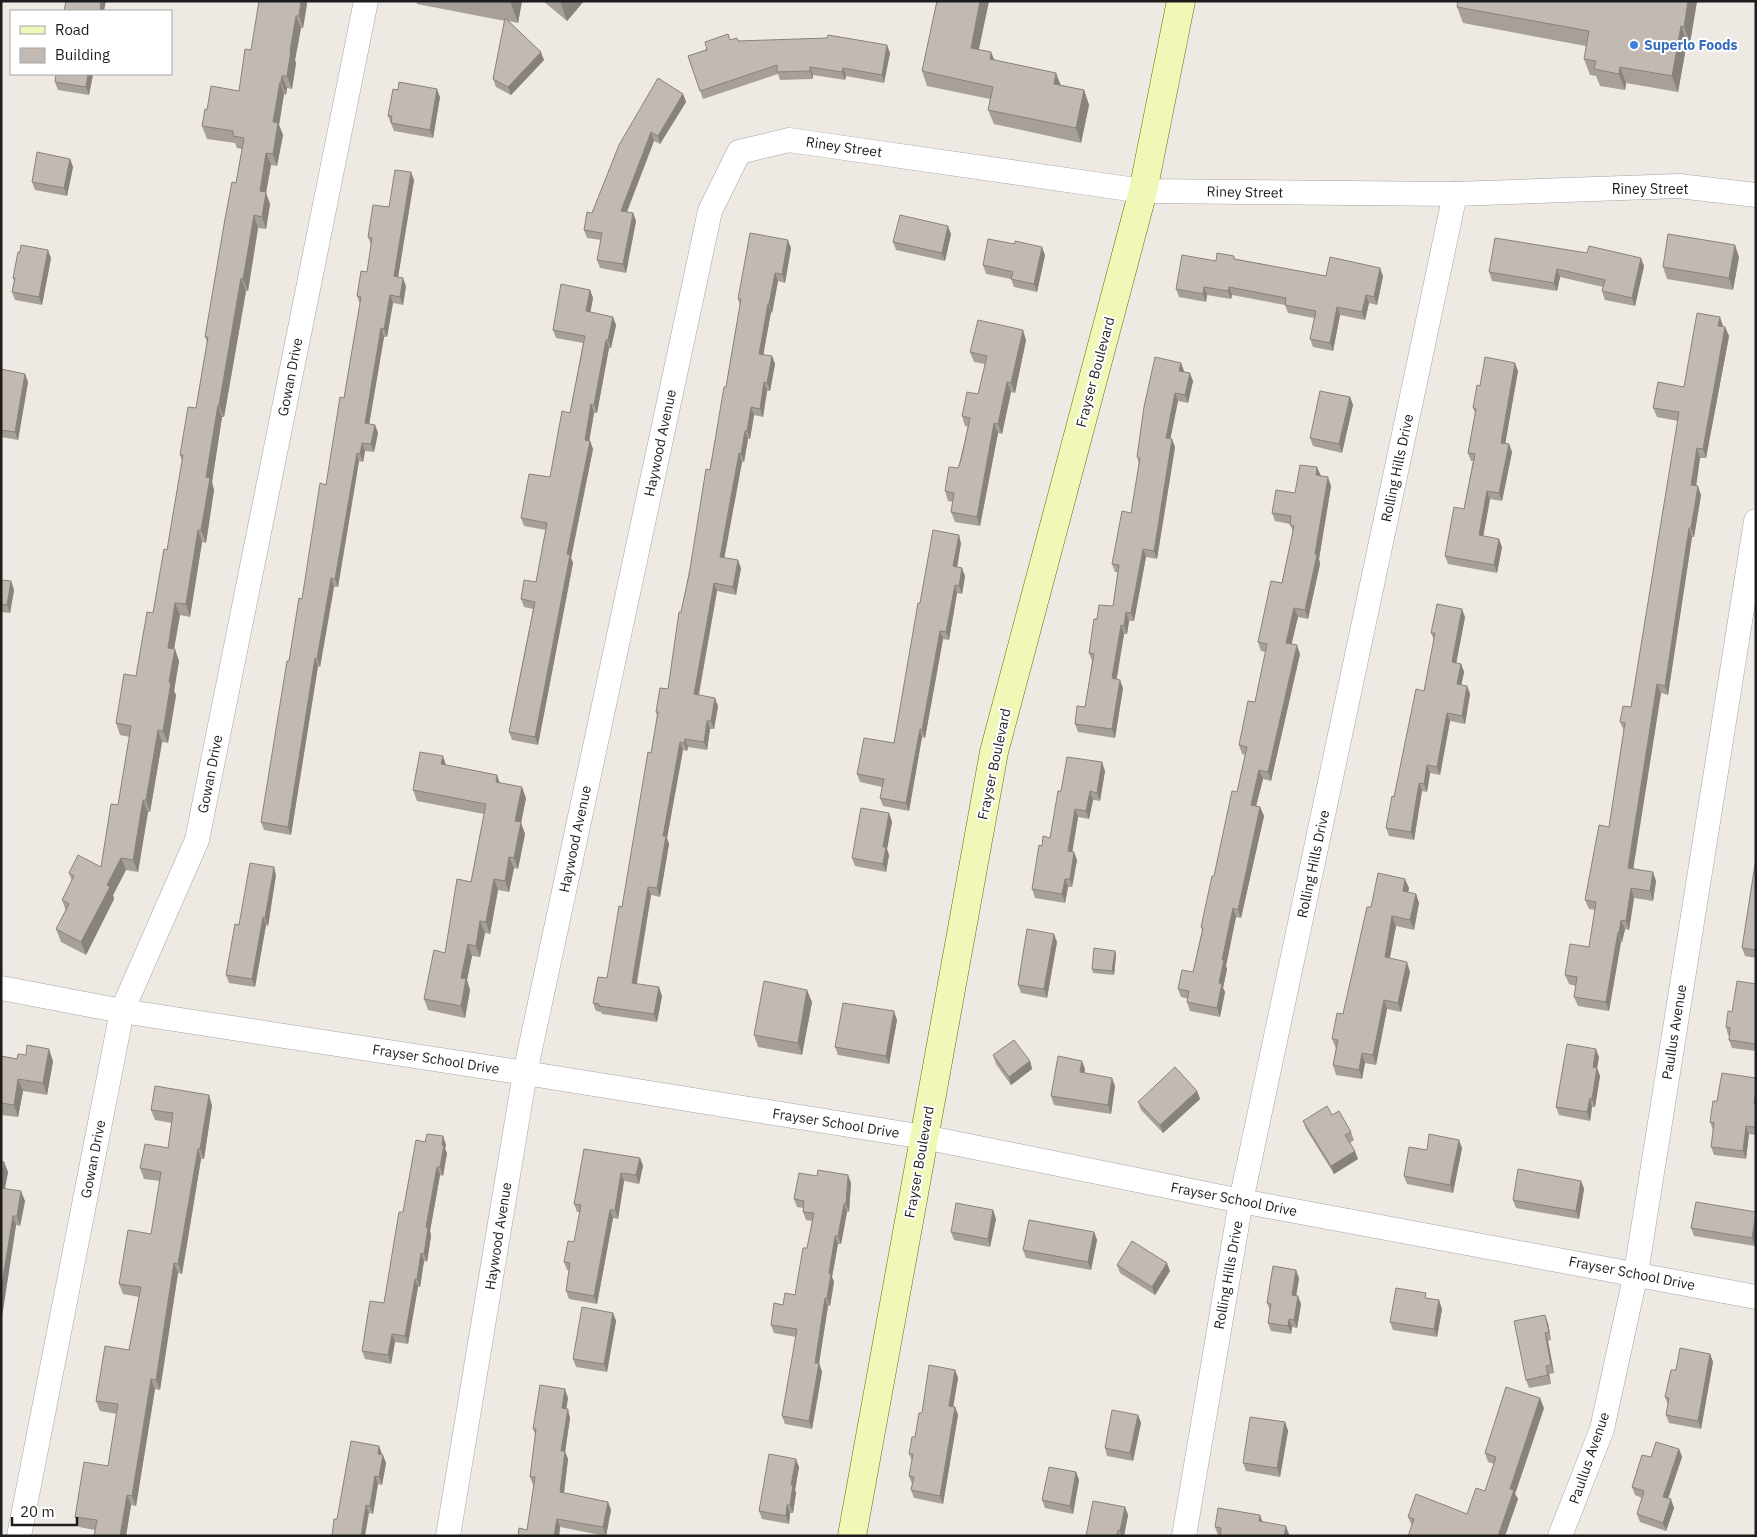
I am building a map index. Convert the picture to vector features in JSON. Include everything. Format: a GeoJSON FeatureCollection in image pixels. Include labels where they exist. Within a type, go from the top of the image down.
{"type":"FeatureCollection","features":[{"type":"Feature","properties":{"kind":"main road","name":"Frayser Boulevard"},"geometry":{"type":"LineString","coordinates":[[852,1536],[994,752],[1143,191],[1181,1]]}},
{"type":"Feature","properties":{"kind":"street","name":"Gowan Drive"},"geometry":{"type":"LineString","coordinates":[[19,1536],[122,1011],[197,840],[366,1]]}},
{"type":"Feature","properties":{"kind":"street","name":"Riney Street"},"geometry":{"type":"LineString","coordinates":[[740,152],[789,140],[1143,191],[1455,194],[1679,186],[1756,195]]}},
{"type":"Feature","properties":{"kind":"street","name":"Haywood Avenue"},"geometry":{"type":"LineString","coordinates":[[448,1536],[525,1073],[710,211],[740,152]]}},
{"type":"Feature","properties":{"kind":"street","name":"Rolling Hills Drive"},"geometry":{"type":"LineString","coordinates":[[1184,1536],[1241,1201],[1455,194]]}},
{"type":"Feature","properties":{"kind":"street","name":"Paullus Avenue"},"geometry":{"type":"LineString","coordinates":[[1560,1536],[1602,1429],[1636,1273],[1756,521]]}},
{"type":"Feature","properties":{"kind":"street","name":"Frayser School Drive"},"geometry":{"type":"LineString","coordinates":[[1,988],[122,1011],[924,1137],[1241,1201],[1636,1273],[1756,1297]]}},
{"type":"Feature","properties":{"kind":"building"},"geometry":{"type":"Polygon","coordinates":[[[66,1],[101,1],[100,10],[64,10],[66,1]]]}},
{"type":"Feature","properties":{"kind":"building"},"geometry":{"type":"Polygon","coordinates":[[[259,1],[301,1],[299,16],[296,16],[287,76],[282,76],[280,82],[273,122],[278,123],[273,154],[266,153],[260,191],[266,192],[262,217],[254,215],[243,279],[241,278],[206,477],[210,478],[201,530],[198,530],[186,604],[175,603],[168,648],[175,649],[163,731],[158,730],[146,800],[143,800],[133,860],[121,858],[107,885],[110,887],[81,942],[56,929],[69,904],[62,900],[74,876],[69,873],[78,855],[101,867],[111,804],[118,805],[131,726],[116,723],[124,674],[136,676],[147,612],[153,613],[164,549],[167,550],[183,455],[180,455],[188,407],[196,408],[208,337],[205,337],[225,219],[232,182],[236,183],[244,138],[233,136],[233,131],[202,126],[205,109],[207,110],[211,86],[239,91],[245,49],[251,50],[259,1]]]}},
{"type":"Feature","properties":{"kind":"building"},"geometry":{"type":"Polygon","coordinates":[[[937,1],[980,1],[971,48],[991,52],[990,59],[1056,73],[1054,84],[1084,90],[1076,128],[988,110],[993,87],[922,71],[937,1]]]}},
{"type":"Feature","properties":{"kind":"building","name":"Superlo Foods"},"geometry":{"type":"Polygon","coordinates":[[[1458,1],[1688,1],[1684,27],[1681,26],[1672,76],[1620,67],[1619,74],[1594,69],[1596,61],[1584,59],[1589,31],[1457,7],[1458,1]]]}},
{"type":"Feature","properties":{"kind":"building"},"geometry":{"type":"Polygon","coordinates":[[[505,18],[541,52],[508,87],[493,79],[505,18]]]}},
{"type":"Feature","properties":{"kind":"building"},"geometry":{"type":"Polygon","coordinates":[[[728,34],[730,40],[737,38],[738,41],[827,38],[828,35],[887,45],[882,75],[843,68],[842,72],[810,67],[810,71],[777,72],[777,65],[700,91],[688,56],[707,50],[705,42],[728,34]]]}},
{"type":"Feature","properties":{"kind":"building"},"geometry":{"type":"Polygon","coordinates":[[[56,75],[88,75],[86,87],[55,82],[56,75]]]}},
{"type":"Feature","properties":{"kind":"building"},"geometry":{"type":"Polygon","coordinates":[[[658,78],[683,94],[658,136],[651,132],[621,211],[633,213],[623,264],[597,260],[602,233],[584,230],[587,212],[592,213],[619,145],[658,78]]]}},
{"type":"Feature","properties":{"kind":"building"},"geometry":{"type":"Polygon","coordinates":[[[399,82],[437,89],[430,130],[391,123],[392,116],[388,116],[393,89],[398,90],[399,82]]]}},
{"type":"Feature","properties":{"kind":"building"},"geometry":{"type":"Polygon","coordinates":[[[37,152],[70,159],[64,188],[32,182],[37,152]]]}},
{"type":"Feature","properties":{"kind":"building"},"geometry":{"type":"Polygon","coordinates":[[[395,170],[411,172],[394,276],[403,278],[400,297],[390,295],[384,329],[381,328],[365,423],[375,425],[371,444],[362,443],[360,454],[357,453],[335,579],[331,578],[317,659],[315,658],[288,827],[261,822],[287,661],[289,661],[299,598],[302,599],[320,483],[326,485],[340,397],[344,398],[361,297],[357,296],[361,271],[367,272],[372,238],[368,237],[373,205],[389,207],[395,170]]]}},
{"type":"Feature","properties":{"kind":"building"},"geometry":{"type":"Polygon","coordinates":[[[900,215],[948,226],[942,253],[893,242],[900,215]]]}},
{"type":"Feature","properties":{"kind":"building"},"geometry":{"type":"Polygon","coordinates":[[[750,233],[788,240],[782,274],[775,273],[759,354],[772,356],[767,383],[764,382],[760,409],[751,407],[741,454],[739,453],[720,557],[738,560],[733,587],[714,583],[694,694],[715,698],[711,721],[707,721],[704,742],[685,739],[684,743],[680,742],[663,836],[666,836],[657,888],[648,887],[632,983],[659,987],[654,1014],[599,1006],[599,1004],[593,1003],[598,977],[607,978],[619,906],[622,907],[648,752],[651,753],[660,688],[668,689],[679,612],[681,612],[689,575],[706,469],[710,470],[724,387],[726,387],[741,299],[738,299],[750,233]]]}},
{"type":"Feature","properties":{"kind":"building"},"geometry":{"type":"Polygon","coordinates":[[[1668,234],[1735,245],[1729,278],[1663,267],[1668,234]]]}},
{"type":"Feature","properties":{"kind":"building"},"geometry":{"type":"Polygon","coordinates":[[[1495,238],[1587,253],[1589,246],[1641,258],[1632,298],[1602,291],[1605,280],[1557,269],[1554,283],[1489,272],[1495,238]]]}},
{"type":"Feature","properties":{"kind":"building"},"geometry":{"type":"Polygon","coordinates":[[[988,239],[1015,244],[1015,241],[1042,247],[1034,284],[1011,279],[1013,272],[983,265],[988,239]]]}},
{"type":"Feature","properties":{"kind":"building"},"geometry":{"type":"Polygon","coordinates":[[[21,245],[48,250],[39,297],[12,292],[15,278],[13,278],[21,245]]]}},
{"type":"Feature","properties":{"kind":"building"},"geometry":{"type":"Polygon","coordinates":[[[1217,253],[1234,256],[1234,259],[1326,276],[1330,257],[1380,268],[1374,297],[1366,295],[1362,312],[1337,307],[1330,343],[1310,339],[1316,311],[1285,305],[1286,298],[1229,287],[1228,291],[1204,287],[1203,294],[1176,289],[1182,255],[1216,261],[1217,253]]]}},
{"type":"Feature","properties":{"kind":"building"},"geometry":{"type":"Polygon","coordinates":[[[561,284],[590,290],[586,311],[613,317],[608,340],[606,340],[594,405],[591,404],[585,440],[590,441],[567,554],[570,555],[535,737],[509,732],[535,602],[521,599],[524,580],[536,582],[547,523],[521,518],[529,474],[550,477],[562,411],[570,413],[585,336],[553,330],[561,284]]]}},
{"type":"Feature","properties":{"kind":"building"},"geometry":{"type":"Polygon","coordinates":[[[1697,313],[1720,317],[1718,326],[1725,327],[1703,449],[1697,448],[1691,485],[1698,486],[1691,528],[1689,528],[1665,686],[1657,684],[1628,868],[1653,872],[1650,891],[1631,888],[1626,921],[1621,920],[1618,932],[1606,1002],[1574,997],[1577,977],[1565,975],[1570,944],[1589,947],[1596,902],[1585,900],[1599,825],[1609,827],[1625,723],[1620,722],[1623,706],[1631,707],[1679,412],[1653,408],[1658,382],[1684,387],[1697,313]]]}},
{"type":"Feature","properties":{"kind":"building"},"geometry":{"type":"Polygon","coordinates":[[[978,320],[1023,330],[1011,383],[1007,382],[998,424],[994,423],[977,517],[951,512],[954,493],[945,491],[949,467],[958,468],[961,460],[970,418],[962,416],[967,392],[978,394],[987,356],[970,352],[978,320]]]}},
{"type":"Feature","properties":{"kind":"building"},"geometry":{"type":"Polygon","coordinates":[[[1155,357],[1181,363],[1179,371],[1190,373],[1185,395],[1175,393],[1166,438],[1172,439],[1154,551],[1143,549],[1131,613],[1126,612],[1124,626],[1121,625],[1112,678],[1120,680],[1112,729],[1075,724],[1077,706],[1085,707],[1094,654],[1089,653],[1094,619],[1097,619],[1099,605],[1113,606],[1119,565],[1112,564],[1122,511],[1131,513],[1140,458],[1137,457],[1144,407],[1155,357]]]}},
{"type":"Feature","properties":{"kind":"building"},"geometry":{"type":"Polygon","coordinates":[[[1485,357],[1515,363],[1501,443],[1509,444],[1499,493],[1487,491],[1479,535],[1499,539],[1494,565],[1445,556],[1454,507],[1464,509],[1475,454],[1468,453],[1476,409],[1473,408],[1477,385],[1480,386],[1485,357]]]}},
{"type":"Feature","properties":{"kind":"building"},"geometry":{"type":"Polygon","coordinates":[[[1,369],[25,374],[15,432],[1,430],[1,369]]]}},
{"type":"Feature","properties":{"kind":"building"},"geometry":{"type":"Polygon","coordinates":[[[1320,391],[1350,397],[1339,444],[1310,438],[1320,391]]]}},
{"type":"Feature","properties":{"kind":"building"},"geometry":{"type":"Polygon","coordinates":[[[1300,465],[1317,467],[1316,475],[1328,477],[1315,554],[1317,555],[1305,610],[1294,608],[1286,643],[1297,645],[1268,772],[1259,770],[1251,805],[1260,807],[1238,910],[1233,908],[1222,960],[1224,960],[1219,983],[1222,984],[1217,1008],[1187,1002],[1189,991],[1178,989],[1182,970],[1193,972],[1203,928],[1201,927],[1232,791],[1237,792],[1247,747],[1239,745],[1248,701],[1255,702],[1267,644],[1258,642],[1271,581],[1282,583],[1294,526],[1290,525],[1291,516],[1272,513],[1276,490],[1295,493],[1300,465]]]}},
{"type":"Feature","properties":{"kind":"building"},"geometry":{"type":"Polygon","coordinates":[[[933,530],[959,535],[953,566],[962,568],[959,586],[955,585],[946,632],[940,631],[922,730],[920,729],[906,803],[880,798],[884,779],[857,774],[864,738],[894,743],[918,603],[920,603],[933,530]]]}},
{"type":"Feature","properties":{"kind":"building"},"geometry":{"type":"Polygon","coordinates":[[[1,580],[11,581],[7,605],[1,604],[1,580]]]}},
{"type":"Feature","properties":{"kind":"building"},"geometry":{"type":"Polygon","coordinates":[[[1437,604],[1462,609],[1452,662],[1461,664],[1457,684],[1467,686],[1462,716],[1447,713],[1437,767],[1427,765],[1424,784],[1419,783],[1411,832],[1386,828],[1416,689],[1424,691],[1435,633],[1431,633],[1437,604]]]}},
{"type":"Feature","properties":{"kind":"building"},"geometry":{"type":"Polygon","coordinates":[[[420,752],[443,756],[441,764],[497,775],[496,782],[522,787],[515,821],[521,822],[514,858],[509,857],[505,881],[494,879],[486,922],[480,921],[476,946],[468,944],[461,978],[466,979],[461,1006],[424,999],[434,950],[445,953],[457,879],[471,882],[486,804],[413,790],[420,752]]]}},
{"type":"Feature","properties":{"kind":"building"},"geometry":{"type":"Polygon","coordinates":[[[1067,757],[1102,762],[1097,793],[1090,791],[1086,811],[1075,809],[1068,851],[1074,852],[1070,879],[1065,879],[1062,894],[1032,889],[1039,845],[1042,846],[1043,836],[1050,838],[1058,791],[1061,791],[1067,757]]]}},
{"type":"Feature","properties":{"kind":"building"},"geometry":{"type":"Polygon","coordinates":[[[861,808],[889,813],[883,847],[886,847],[883,864],[852,858],[861,808]]]}},
{"type":"Feature","properties":{"kind":"building"},"geometry":{"type":"Polygon","coordinates":[[[1756,858],[1756,950],[1742,948],[1756,858]]]}},
{"type":"Feature","properties":{"kind":"building"},"geometry":{"type":"Polygon","coordinates":[[[250,863],[274,867],[252,979],[226,975],[235,924],[239,925],[250,863]]]}},
{"type":"Feature","properties":{"kind":"building"},"geometry":{"type":"Polygon","coordinates":[[[1378,873],[1405,879],[1403,891],[1416,894],[1410,920],[1392,916],[1385,957],[1407,962],[1398,1003],[1384,1000],[1373,1055],[1362,1053],[1359,1070],[1333,1065],[1338,1040],[1332,1039],[1337,1013],[1343,1014],[1367,907],[1371,907],[1378,873]]]}},
{"type":"Feature","properties":{"kind":"building"},"geometry":{"type":"Polygon","coordinates":[[[1027,929],[1054,934],[1044,989],[1018,985],[1027,929]]]}},
{"type":"Feature","properties":{"kind":"building"},"geometry":{"type":"Polygon","coordinates":[[[1094,948],[1115,951],[1112,971],[1092,969],[1094,948]]]}},
{"type":"Feature","properties":{"kind":"building"},"geometry":{"type":"Polygon","coordinates":[[[764,981],[807,990],[798,1043],[754,1035],[764,981]]]}},
{"type":"Feature","properties":{"kind":"building"},"geometry":{"type":"Polygon","coordinates":[[[1737,981],[1756,984],[1756,1044],[1729,1040],[1730,1028],[1726,1027],[1728,1011],[1732,1012],[1737,981]]]}},
{"type":"Feature","properties":{"kind":"building"},"geometry":{"type":"Polygon","coordinates":[[[843,1003],[894,1011],[886,1056],[835,1047],[843,1003]]]}},
{"type":"Feature","properties":{"kind":"building"},"geometry":{"type":"Polygon","coordinates":[[[1014,1040],[1030,1061],[1009,1077],[993,1055],[1014,1040]]]}},
{"type":"Feature","properties":{"kind":"building"},"geometry":{"type":"Polygon","coordinates":[[[1567,1044],[1596,1049],[1593,1067],[1597,1068],[1592,1099],[1590,1098],[1587,1112],[1556,1107],[1567,1044]]]}},
{"type":"Feature","properties":{"kind":"building"},"geometry":{"type":"Polygon","coordinates":[[[27,1045],[49,1049],[43,1083],[18,1079],[14,1105],[1,1103],[1,1056],[17,1059],[18,1054],[26,1055],[27,1045]]]}},
{"type":"Feature","properties":{"kind":"building"},"geometry":{"type":"Polygon","coordinates":[[[1058,1056],[1082,1061],[1080,1072],[1112,1078],[1108,1105],[1051,1096],[1058,1056]]]}},
{"type":"Feature","properties":{"kind":"building"},"geometry":{"type":"Polygon","coordinates":[[[1175,1067],[1197,1091],[1160,1125],[1138,1102],[1175,1067]]]}},
{"type":"Feature","properties":{"kind":"building"},"geometry":{"type":"Polygon","coordinates":[[[1722,1073],[1756,1078],[1754,1103],[1756,1104],[1756,1127],[1746,1126],[1743,1151],[1711,1147],[1714,1123],[1710,1122],[1713,1101],[1717,1101],[1722,1073]]]}},
{"type":"Feature","properties":{"kind":"building"},"geometry":{"type":"Polygon","coordinates":[[[155,1086],[209,1095],[178,1264],[174,1263],[156,1380],[151,1379],[132,1496],[127,1495],[120,1536],[94,1536],[97,1520],[75,1517],[84,1462],[108,1466],[118,1404],[96,1401],[105,1346],[129,1350],[141,1287],[119,1284],[128,1230],[151,1234],[161,1172],[140,1168],[145,1144],[168,1148],[173,1113],[151,1110],[155,1086]]]}},
{"type":"Feature","properties":{"kind":"building"},"geometry":{"type":"Polygon","coordinates":[[[1327,1106],[1332,1115],[1339,1111],[1351,1132],[1345,1135],[1355,1151],[1331,1166],[1303,1121],[1327,1106]]]}},
{"type":"Feature","properties":{"kind":"building"},"geometry":{"type":"Polygon","coordinates":[[[427,1134],[443,1136],[442,1145],[444,1145],[440,1167],[437,1167],[426,1227],[428,1228],[424,1254],[421,1253],[405,1336],[392,1334],[388,1355],[362,1351],[370,1301],[384,1303],[399,1212],[403,1212],[416,1140],[425,1142],[427,1134]]]}},
{"type":"Feature","properties":{"kind":"building"},"geometry":{"type":"Polygon","coordinates":[[[1429,1134],[1459,1140],[1450,1185],[1404,1176],[1409,1147],[1427,1150],[1429,1134]]]}},
{"type":"Feature","properties":{"kind":"building"},"geometry":{"type":"Polygon","coordinates":[[[584,1149],[640,1158],[636,1175],[621,1173],[615,1210],[610,1210],[594,1296],[566,1291],[570,1263],[564,1262],[568,1241],[574,1242],[581,1205],[574,1204],[584,1149]]]}},
{"type":"Feature","properties":{"kind":"building"},"geometry":{"type":"Polygon","coordinates":[[[1,1161],[4,1162],[1,1178],[1,1161]]]}},
{"type":"Feature","properties":{"kind":"building"},"geometry":{"type":"Polygon","coordinates":[[[1518,1169],[1581,1181],[1576,1211],[1513,1200],[1518,1169]]]}},
{"type":"Feature","properties":{"kind":"building"},"geometry":{"type":"Polygon","coordinates":[[[818,1170],[848,1175],[846,1204],[844,1204],[838,1236],[835,1236],[829,1273],[831,1274],[827,1298],[825,1298],[815,1363],[819,1363],[809,1421],[782,1416],[797,1329],[771,1325],[774,1303],[783,1305],[785,1293],[795,1295],[803,1248],[807,1248],[814,1213],[803,1212],[804,1201],[794,1199],[799,1173],[817,1176],[818,1170]]]}},
{"type":"Feature","properties":{"kind":"building"},"geometry":{"type":"Polygon","coordinates":[[[1,1188],[21,1191],[17,1216],[13,1216],[1,1290],[1,1188]]]}},
{"type":"Feature","properties":{"kind":"building"},"geometry":{"type":"Polygon","coordinates":[[[1696,1202],[1756,1212],[1752,1238],[1691,1228],[1696,1202]]]}},
{"type":"Feature","properties":{"kind":"building"},"geometry":{"type":"Polygon","coordinates":[[[956,1203],[993,1210],[988,1239],[951,1232],[956,1203]]]}},
{"type":"Feature","properties":{"kind":"building"},"geometry":{"type":"Polygon","coordinates":[[[1029,1220],[1094,1232],[1088,1262],[1023,1250],[1029,1220]]]}},
{"type":"Feature","properties":{"kind":"building"},"geometry":{"type":"Polygon","coordinates":[[[1132,1241],[1167,1263],[1152,1287],[1117,1265],[1132,1241]]]}},
{"type":"Feature","properties":{"kind":"building"},"geometry":{"type":"Polygon","coordinates":[[[1273,1266],[1296,1270],[1292,1295],[1298,1296],[1294,1320],[1289,1319],[1288,1326],[1268,1323],[1271,1304],[1267,1303],[1273,1266]]]}},
{"type":"Feature","properties":{"kind":"building"},"geometry":{"type":"Polygon","coordinates":[[[1396,1288],[1426,1293],[1425,1298],[1439,1300],[1434,1329],[1390,1322],[1396,1288]]]}},
{"type":"Feature","properties":{"kind":"building"},"geometry":{"type":"Polygon","coordinates":[[[582,1307],[613,1313],[604,1364],[573,1359],[582,1307]]]}},
{"type":"Feature","properties":{"kind":"building"},"geometry":{"type":"Polygon","coordinates":[[[1545,1315],[1549,1332],[1545,1333],[1551,1365],[1546,1366],[1548,1375],[1526,1380],[1514,1321],[1545,1315]]]}},
{"type":"Feature","properties":{"kind":"building"},"geometry":{"type":"Polygon","coordinates":[[[1680,1348],[1710,1354],[1698,1421],[1666,1415],[1669,1398],[1665,1397],[1671,1370],[1676,1370],[1680,1348]]]}},
{"type":"Feature","properties":{"kind":"building"},"geometry":{"type":"Polygon","coordinates":[[[929,1365],[955,1370],[949,1406],[955,1407],[940,1496],[911,1490],[914,1477],[909,1476],[913,1454],[909,1454],[912,1437],[915,1437],[919,1413],[922,1413],[929,1365]]]}},
{"type":"Feature","properties":{"kind":"building"},"geometry":{"type":"Polygon","coordinates":[[[540,1385],[565,1389],[562,1408],[568,1409],[561,1451],[565,1451],[560,1492],[608,1502],[603,1527],[557,1519],[554,1536],[518,1536],[519,1528],[527,1530],[535,1477],[530,1477],[536,1429],[533,1429],[540,1385]]]}},
{"type":"Feature","properties":{"kind":"building"},"geometry":{"type":"Polygon","coordinates":[[[1506,1387],[1540,1398],[1510,1489],[1514,1490],[1498,1536],[1408,1536],[1414,1519],[1408,1517],[1416,1494],[1467,1514],[1476,1488],[1485,1491],[1496,1457],[1485,1453],[1506,1387]]]}},
{"type":"Feature","properties":{"kind":"building"},"geometry":{"type":"Polygon","coordinates":[[[1112,1410],[1138,1415],[1130,1453],[1105,1448],[1112,1410]]]}},
{"type":"Feature","properties":{"kind":"building"},"geometry":{"type":"Polygon","coordinates":[[[1250,1417],[1285,1422],[1277,1468],[1243,1463],[1250,1417]]]}},
{"type":"Feature","properties":{"kind":"building"},"geometry":{"type":"Polygon","coordinates":[[[351,1441],[379,1446],[378,1454],[383,1455],[379,1477],[375,1476],[370,1506],[366,1505],[361,1536],[332,1536],[334,1519],[337,1519],[351,1441]]]}},
{"type":"Feature","properties":{"kind":"building"},"geometry":{"type":"Polygon","coordinates":[[[1656,1442],[1679,1449],[1663,1497],[1671,1499],[1663,1523],[1637,1514],[1644,1491],[1632,1487],[1642,1455],[1651,1457],[1656,1442]]]}},
{"type":"Feature","properties":{"kind":"building"},"geometry":{"type":"Polygon","coordinates":[[[769,1454],[796,1459],[791,1485],[793,1485],[790,1505],[787,1505],[786,1516],[759,1511],[769,1454]]]}},
{"type":"Feature","properties":{"kind":"building"},"geometry":{"type":"Polygon","coordinates":[[[1049,1467],[1076,1472],[1070,1506],[1042,1500],[1049,1467]]]}},
{"type":"Feature","properties":{"kind":"building"},"geometry":{"type":"Polygon","coordinates":[[[1093,1501],[1125,1507],[1120,1531],[1118,1530],[1117,1536],[1086,1536],[1093,1501]]]}},
{"type":"Feature","properties":{"kind":"building"},"geometry":{"type":"Polygon","coordinates":[[[1218,1508],[1260,1515],[1259,1521],[1286,1526],[1284,1536],[1220,1536],[1221,1528],[1215,1527],[1218,1508]]]}},
{"type":"Feature","properties":{"kind":"place","name":"Superlo Foods"},"geometry":{"type":"Point","coordinates":[1634,45]}}]}
